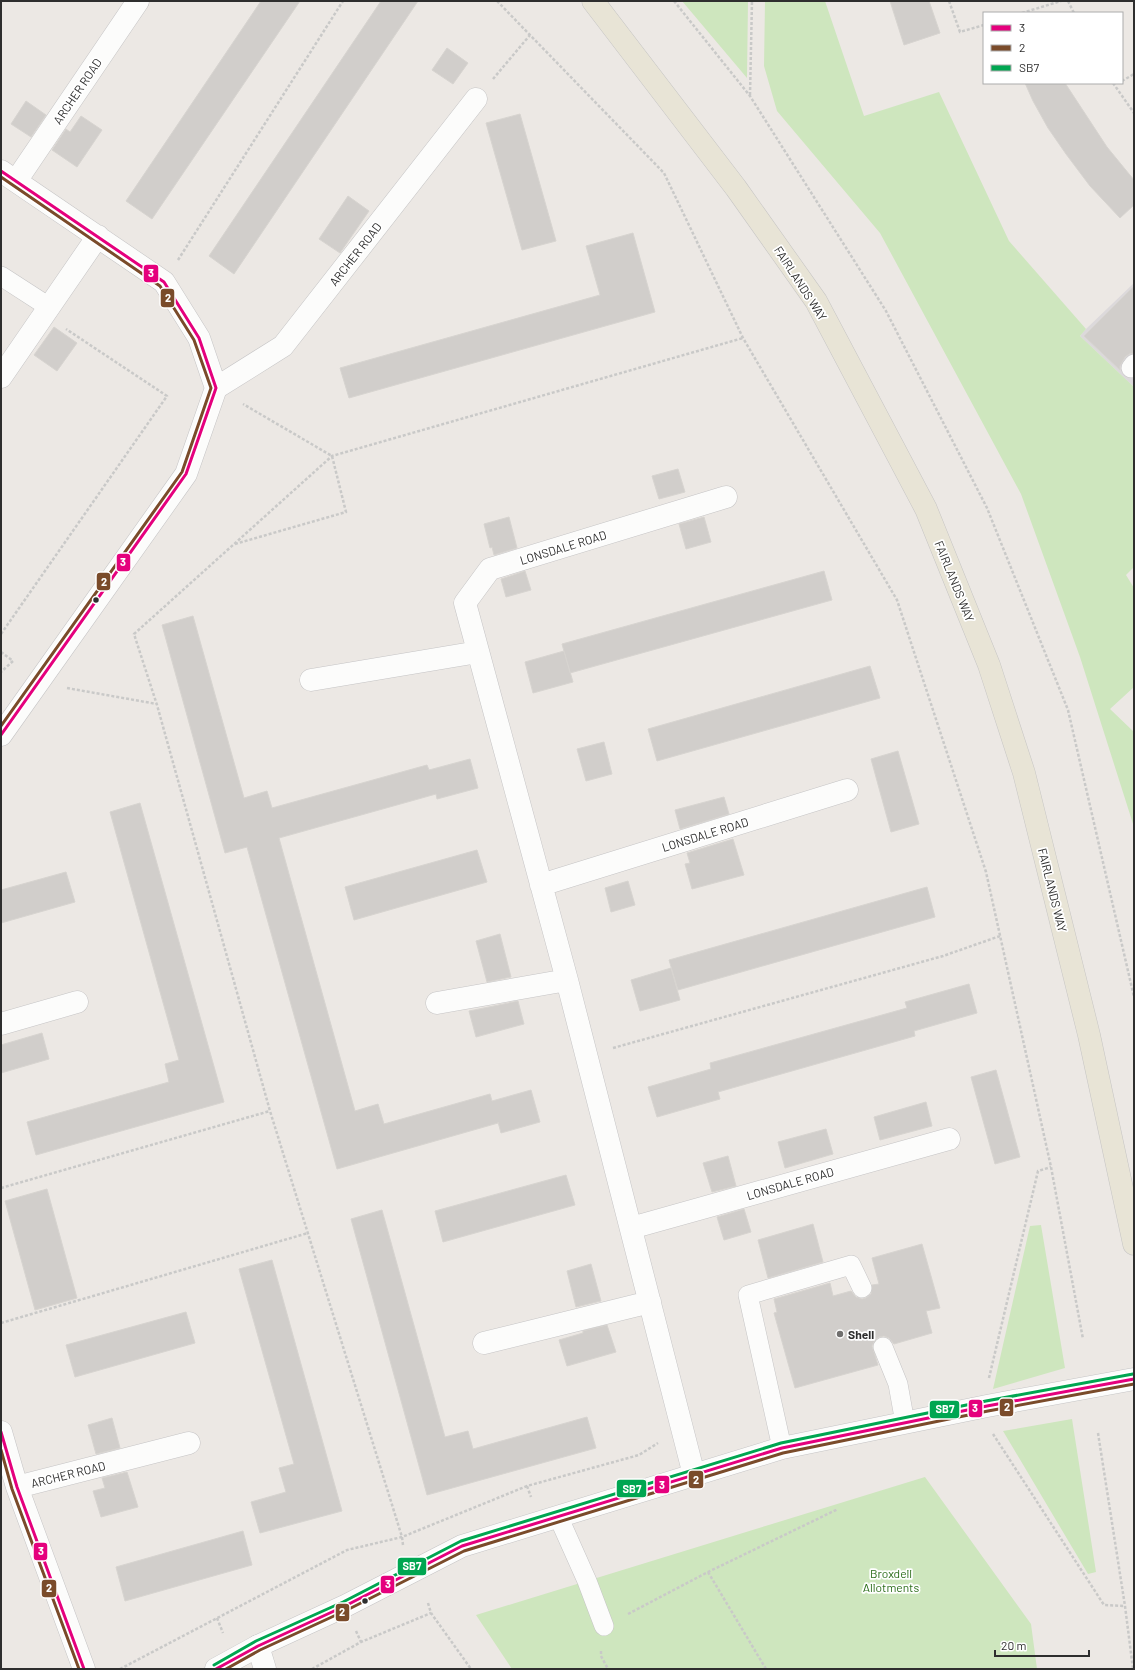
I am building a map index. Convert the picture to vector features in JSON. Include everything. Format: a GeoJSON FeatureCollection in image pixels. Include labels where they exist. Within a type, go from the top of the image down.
{"type":"FeatureCollection","features":[{"type":"Feature","properties":{"kind":"main road","name":"FAIRLANDS WAY"},"geometry":{"type":"LineString","coordinates":[[592,1],[736,188],[816,301],[926,509],[989,665],[1024,773],[1089,1035],[1134,1244]]}},
{"type":"Feature","properties":{"kind":"street","name":"ARCHER ROAD"},"geometry":{"type":"LineString","coordinates":[[138,1],[9,176],[164,282],[199,338],[216,388],[283,346],[476,99]]}},
{"type":"Feature","properties":{"kind":"street"},"geometry":{"type":"LineString","coordinates":[[1,377],[98,236]]}},
{"type":"Feature","properties":{"kind":"street"},"geometry":{"type":"LineString","coordinates":[[1,735],[186,474],[216,388]]}},
{"type":"Feature","properties":{"kind":"street","name":"LONSDALE ROAD"},"geometry":{"type":"LineString","coordinates":[[694,1475],[587,1055],[465,603],[490,569],[726,497]]}},
{"type":"Feature","properties":{"kind":"street"},"geometry":{"type":"LineString","coordinates":[[312,680],[478,652]]}},
{"type":"Feature","properties":{"kind":"street","name":"LONSDALE ROAD"},"geometry":{"type":"LineString","coordinates":[[541,885],[847,790]]}},
{"type":"Feature","properties":{"kind":"street"},"geometry":{"type":"LineString","coordinates":[[437,1003],[567,980]]}},
{"type":"Feature","properties":{"kind":"street"},"geometry":{"type":"LineString","coordinates":[[1,1024],[77,1002]]}},
{"type":"Feature","properties":{"kind":"street","name":"LONSDALE ROAD"},"geometry":{"type":"LineString","coordinates":[[631,1228],[949,1139]]}},
{"type":"Feature","properties":{"kind":"street"},"geometry":{"type":"LineString","coordinates":[[484,1343],[650,1302]]}},
{"type":"Feature","properties":{"kind":"street"},"geometry":{"type":"LineString","coordinates":[[216,1669],[258,1646],[345,1606],[462,1546],[782,1448],[1134,1379]]}},
{"type":"Feature","properties":{"kind":"street","name":"ARCHER ROAD"},"geometry":{"type":"LineString","coordinates":[[1,1432],[18,1486],[84,1669]]}},
{"type":"Feature","properties":{"kind":"street","name":"ARCHER ROAD"},"geometry":{"type":"LineString","coordinates":[[18,1486],[189,1443]]}},
{"type":"Feature","properties":{"kind":"street"},"geometry":{"type":"LineString","coordinates":[[258,1646],[265,1669]]}},
{"type":"Feature","properties":{"kind":"lane"},"geometry":{"type":"LineString","coordinates":[[1,276],[47,311]]}},
{"type":"Feature","properties":{"kind":"lane"},"geometry":{"type":"LineString","coordinates":[[782,1448],[748,1294],[852,1266],[862,1288]]}},
{"type":"Feature","properties":{"kind":"lane"},"geometry":{"type":"LineString","coordinates":[[883,1347],[898,1384],[905,1423]]}},
{"type":"Feature","properties":{"kind":"lane"},"geometry":{"type":"LineString","coordinates":[[558,1516],[587,1581],[604,1626]]}},
{"type":"Feature","properties":{"kind":"path"},"geometry":{"type":"LineString","coordinates":[[164,282],[343,1]]}},
{"type":"Feature","properties":{"kind":"path"},"geometry":{"type":"LineString","coordinates":[[497,1],[664,173],[743,338],[897,600],[986,872],[1051,1167],[1083,1339]]}},
{"type":"Feature","properties":{"kind":"path"},"geometry":{"type":"LineString","coordinates":[[674,1],[750,96],[886,311],[987,508],[1068,710],[1134,997]]}},
{"type":"Feature","properties":{"kind":"path"},"geometry":{"type":"LineString","coordinates":[[750,96],[752,1]]}},
{"type":"Feature","properties":{"kind":"path"},"geometry":{"type":"LineString","coordinates":[[949,1],[960,32],[983,25]]}},
{"type":"Feature","properties":{"kind":"path"},"geometry":{"type":"LineString","coordinates":[[1025,12],[1061,1]]}},
{"type":"Feature","properties":{"kind":"path"},"geometry":{"type":"LineString","coordinates":[[1068,1],[1074,12]]}},
{"type":"Feature","properties":{"kind":"path"},"geometry":{"type":"LineString","coordinates":[[476,99],[530,35]]}},
{"type":"Feature","properties":{"kind":"path"},"geometry":{"type":"LineString","coordinates":[[1123,80],[1134,74]]}},
{"type":"Feature","properties":{"kind":"path"},"geometry":{"type":"LineString","coordinates":[[1113,84],[1134,113]]}},
{"type":"Feature","properties":{"kind":"path"},"geometry":{"type":"LineString","coordinates":[[1,634],[167,396],[47,311]]}},
{"type":"Feature","properties":{"kind":"path"},"geometry":{"type":"LineString","coordinates":[[404,1549],[402,1537],[270,1110],[157,705],[134,634],[332,456],[743,338]]}},
{"type":"Feature","properties":{"kind":"path"},"geometry":{"type":"LineString","coordinates":[[216,388],[332,456],[346,512],[234,544]]}},
{"type":"Feature","properties":{"kind":"path"},"geometry":{"type":"LineString","coordinates":[[1,652],[13,661],[1,672]]}},
{"type":"Feature","properties":{"kind":"path"},"geometry":{"type":"LineString","coordinates":[[65,687],[157,705]]}},
{"type":"Feature","properties":{"kind":"path"},"geometry":{"type":"LineString","coordinates":[[587,1055],[943,956],[1000,936]]}},
{"type":"Feature","properties":{"kind":"path"},"geometry":{"type":"LineString","coordinates":[[1,1188],[270,1110]]}},
{"type":"Feature","properties":{"kind":"path"},"geometry":{"type":"LineString","coordinates":[[1,1324],[308,1233]]}},
{"type":"Feature","properties":{"kind":"path"},"geometry":{"type":"LineString","coordinates":[[120,1669],[347,1550],[402,1537],[527,1486],[639,1454],[682,1428]]}},
{"type":"Feature","properties":{"kind":"path"},"geometry":{"type":"LineString","coordinates":[[1098,1433],[1125,1606],[1133,1669]]}},
{"type":"Feature","properties":{"kind":"path"},"geometry":{"type":"LineString","coordinates":[[604,1626],[708,1572],[838,1509]]}},
{"type":"Feature","properties":{"kind":"path"},"geometry":{"type":"LineString","coordinates":[[708,1572],[766,1669]]}},
{"type":"Feature","properties":{"kind":"path"},"geometry":{"type":"LineString","coordinates":[[428,1603],[431,1613],[471,1669]]}},
{"type":"Feature","properties":{"kind":"path"},"geometry":{"type":"LineString","coordinates":[[312,1669],[361,1642],[431,1613]]}},
{"type":"Feature","properties":{"kind":"shaded area"},"geometry":{"type":"Polygon","coordinates":[[[1134,283],[1134,387],[1080,336],[1134,283]]]}},
{"type":"Feature","properties":{"kind":"green space"},"geometry":{"type":"Polygon","coordinates":[[[682,1],[748,1],[747,78],[682,1]]]}},
{"type":"Feature","properties":{"kind":"green space"},"geometry":{"type":"Polygon","coordinates":[[[765,1],[825,1],[864,116],[939,92],[1009,241],[1086,329],[1080,336],[1134,387],[1134,567],[1126,575],[1134,588],[1134,687],[1110,709],[1134,732],[1134,827],[1080,657],[1021,494],[880,233],[777,111],[764,66],[765,1]]]}},
{"type":"Feature","properties":{"kind":"green space"},"geometry":{"type":"Polygon","coordinates":[[[1041,1225],[1065,1368],[993,1389],[1030,1226],[1041,1225]]]}},
{"type":"Feature","properties":{"kind":"green space"},"geometry":{"type":"Polygon","coordinates":[[[1072,1419],[1096,1572],[1088,1574],[1003,1431],[1072,1419]]]}},
{"type":"Feature","properties":{"kind":"green space","name":"Broxdell Allotments"},"geometry":{"type":"Polygon","coordinates":[[[925,1477],[1031,1624],[1037,1669],[512,1669],[476,1615],[925,1477]]]}},
{"type":"Feature","properties":{"kind":"building"},"geometry":{"type":"Polygon","coordinates":[[[261,1],[300,1],[152,219],[126,201],[261,1]]]}},
{"type":"Feature","properties":{"kind":"building"},"geometry":{"type":"Polygon","coordinates":[[[381,1],[418,1],[234,274],[209,256],[381,1]]]}},
{"type":"Feature","properties":{"kind":"building"},"geometry":{"type":"Polygon","coordinates":[[[890,1],[929,1],[940,33],[904,45],[890,1]]]}},
{"type":"Feature","properties":{"kind":"building"},"geometry":{"type":"Polygon","coordinates":[[[447,48],[468,63],[453,84],[432,70],[447,48]]]}},
{"type":"Feature","properties":{"kind":"building"},"geometry":{"type":"Polygon","coordinates":[[[1025,84],[1066,84],[1107,147],[1134,180],[1134,205],[1120,218],[1090,186],[1066,154],[1048,128],[1025,84]]]}},
{"type":"Feature","properties":{"kind":"building"},"geometry":{"type":"Polygon","coordinates":[[[26,101],[46,115],[31,137],[11,124],[26,101]]]}},
{"type":"Feature","properties":{"kind":"building"},"geometry":{"type":"Polygon","coordinates":[[[520,114],[556,241],[522,250],[486,123],[520,114]]]}},
{"type":"Feature","properties":{"kind":"building"},"geometry":{"type":"Polygon","coordinates":[[[81,116],[102,130],[77,167],[52,150],[66,129],[70,132],[81,116]]]}},
{"type":"Feature","properties":{"kind":"building"},"geometry":{"type":"Polygon","coordinates":[[[348,196],[369,211],[340,253],[319,239],[348,196]]]}},
{"type":"Feature","properties":{"kind":"building"},"geometry":{"type":"Polygon","coordinates":[[[633,233],[655,312],[349,398],[340,368],[600,295],[586,246],[633,233]]]}},
{"type":"Feature","properties":{"kind":"building"},"geometry":{"type":"Polygon","coordinates":[[[1134,286],[1134,353],[1125,357],[1120,366],[1120,370],[1084,336],[1134,286]]]}},
{"type":"Feature","properties":{"kind":"building"},"geometry":{"type":"Polygon","coordinates":[[[54,327],[77,343],[57,371],[34,355],[54,327]]]}},
{"type":"Feature","properties":{"kind":"building"},"geometry":{"type":"Polygon","coordinates":[[[678,469],[685,492],[659,499],[652,476],[678,469]]]}},
{"type":"Feature","properties":{"kind":"building"},"geometry":{"type":"Polygon","coordinates":[[[509,517],[517,548],[494,555],[492,547],[490,548],[484,524],[509,517]]]}},
{"type":"Feature","properties":{"kind":"building"},"geometry":{"type":"Polygon","coordinates":[[[704,517],[711,542],[686,549],[679,524],[704,517]]]}},
{"type":"Feature","properties":{"kind":"building"},"geometry":{"type":"Polygon","coordinates":[[[525,571],[531,590],[506,597],[501,579],[525,571]]]}},
{"type":"Feature","properties":{"kind":"building"},"geometry":{"type":"Polygon","coordinates":[[[824,571],[832,600],[570,673],[562,644],[824,571]]]}},
{"type":"Feature","properties":{"kind":"building"},"geometry":{"type":"Polygon","coordinates":[[[193,616],[244,798],[267,791],[272,808],[427,765],[429,770],[470,759],[478,788],[437,799],[436,794],[279,838],[355,1111],[378,1104],[384,1124],[490,1094],[492,1101],[531,1090],[540,1122],[501,1133],[498,1122],[337,1169],[247,847],[225,853],[162,625],[193,616]]]}},
{"type":"Feature","properties":{"kind":"building"},"geometry":{"type":"Polygon","coordinates":[[[564,651],[573,682],[533,693],[525,662],[564,651]]]}},
{"type":"Feature","properties":{"kind":"building"},"geometry":{"type":"Polygon","coordinates":[[[870,666],[880,698],[657,761],[648,729],[870,666]]]}},
{"type":"Feature","properties":{"kind":"building"},"geometry":{"type":"Polygon","coordinates":[[[604,742],[612,774],[586,781],[577,749],[604,742]]]}},
{"type":"Feature","properties":{"kind":"building"},"geometry":{"type":"Polygon","coordinates":[[[898,751],[919,824],[891,832],[871,759],[898,751]]]}},
{"type":"Feature","properties":{"kind":"building"},"geometry":{"type":"Polygon","coordinates":[[[724,797],[729,814],[680,829],[675,810],[724,797]]]}},
{"type":"Feature","properties":{"kind":"building"},"geometry":{"type":"Polygon","coordinates":[[[140,803],[224,1102],[36,1155],[27,1122],[169,1082],[165,1064],[179,1060],[110,812],[140,803]]]}},
{"type":"Feature","properties":{"kind":"building"},"geometry":{"type":"Polygon","coordinates":[[[733,839],[744,875],[692,889],[685,864],[690,863],[687,853],[733,839]]]}},
{"type":"Feature","properties":{"kind":"building"},"geometry":{"type":"Polygon","coordinates":[[[477,850],[487,882],[354,920],[345,887],[477,850]]]}},
{"type":"Feature","properties":{"kind":"building"},"geometry":{"type":"Polygon","coordinates":[[[66,872],[75,902],[1,923],[1,890],[66,872]]]}},
{"type":"Feature","properties":{"kind":"building"},"geometry":{"type":"Polygon","coordinates":[[[628,881],[635,905],[611,912],[605,888],[628,881]]]}},
{"type":"Feature","properties":{"kind":"building"},"geometry":{"type":"Polygon","coordinates":[[[927,887],[935,917],[678,990],[669,960],[927,887]]]}},
{"type":"Feature","properties":{"kind":"building"},"geometry":{"type":"Polygon","coordinates":[[[500,934],[511,977],[487,982],[476,941],[500,934]]]}},
{"type":"Feature","properties":{"kind":"building"},"geometry":{"type":"Polygon","coordinates":[[[671,968],[680,1000],[640,1011],[631,980],[671,968]]]}},
{"type":"Feature","properties":{"kind":"building"},"geometry":{"type":"Polygon","coordinates":[[[969,984],[977,1013],[914,1031],[915,1036],[718,1092],[720,1099],[657,1117],[648,1087],[711,1069],[710,1063],[907,1008],[905,1002],[969,984]]]}},
{"type":"Feature","properties":{"kind":"building"},"geometry":{"type":"Polygon","coordinates":[[[518,1001],[524,1024],[476,1037],[469,1011],[518,1001]]]}},
{"type":"Feature","properties":{"kind":"building"},"geometry":{"type":"Polygon","coordinates":[[[42,1033],[49,1059],[1,1073],[1,1045],[42,1033]]]}},
{"type":"Feature","properties":{"kind":"building"},"geometry":{"type":"Polygon","coordinates":[[[996,1070],[1020,1157],[995,1164],[971,1077],[996,1070]]]}},
{"type":"Feature","properties":{"kind":"building"},"geometry":{"type":"Polygon","coordinates":[[[926,1102],[932,1126],[880,1140],[874,1117],[926,1102]]]}},
{"type":"Feature","properties":{"kind":"building"},"geometry":{"type":"Polygon","coordinates":[[[826,1129],[833,1154],[785,1168],[778,1142],[826,1129]]]}},
{"type":"Feature","properties":{"kind":"building"},"geometry":{"type":"Polygon","coordinates":[[[728,1156],[736,1186],[712,1192],[703,1163],[728,1156]]]}},
{"type":"Feature","properties":{"kind":"building"},"geometry":{"type":"Polygon","coordinates":[[[566,1175],[575,1205],[443,1242],[435,1211],[566,1175]]]}},
{"type":"Feature","properties":{"kind":"building"},"geometry":{"type":"Polygon","coordinates":[[[47,1189],[77,1298],[35,1310],[5,1201],[47,1189]]]}},
{"type":"Feature","properties":{"kind":"building"},"geometry":{"type":"Polygon","coordinates":[[[744,1209],[751,1232],[724,1240],[717,1217],[744,1209]]]}},
{"type":"Feature","properties":{"kind":"building"},"geometry":{"type":"Polygon","coordinates":[[[382,1210],[445,1437],[468,1431],[473,1449],[587,1417],[596,1448],[427,1495],[351,1219],[382,1210]]]}},
{"type":"Feature","properties":{"kind":"building"},"geometry":{"type":"Polygon","coordinates":[[[813,1224],[823,1262],[768,1278],[758,1240],[813,1224]]]}},
{"type":"Feature","properties":{"kind":"building"},"geometry":{"type":"Polygon","coordinates":[[[922,1244],[940,1308],[926,1311],[932,1333],[894,1344],[889,1338],[884,1336],[879,1337],[875,1340],[872,1346],[878,1365],[795,1388],[774,1313],[777,1312],[774,1299],[830,1283],[833,1296],[851,1291],[856,1297],[862,1299],[866,1298],[871,1294],[872,1285],[879,1284],[872,1258],[922,1244]]]}},
{"type":"Feature","properties":{"kind":"building"},"geometry":{"type":"Polygon","coordinates":[[[272,1260],[342,1511],[260,1533],[251,1502],[286,1492],[279,1468],[294,1464],[239,1269],[272,1260]]]}},
{"type":"Feature","properties":{"kind":"building"},"geometry":{"type":"Polygon","coordinates":[[[591,1264],[601,1301],[576,1307],[567,1271],[591,1264]]]}},
{"type":"Feature","properties":{"kind":"building"},"geometry":{"type":"Polygon","coordinates":[[[186,1312],[195,1343],[75,1377],[66,1345],[186,1312]]]}},
{"type":"Feature","properties":{"kind":"building"},"geometry":{"type":"Polygon","coordinates":[[[607,1325],[616,1352],[567,1366],[559,1340],[583,1333],[583,1331],[607,1325]]]}},
{"type":"Feature","properties":{"kind":"building"},"geometry":{"type":"Polygon","coordinates":[[[112,1418],[120,1448],[96,1454],[88,1425],[112,1418]]]}},
{"type":"Feature","properties":{"kind":"building"},"geometry":{"type":"Polygon","coordinates":[[[127,1472],[138,1507],[101,1517],[93,1491],[105,1488],[102,1478],[127,1472]]]}},
{"type":"Feature","properties":{"kind":"building"},"geometry":{"type":"Polygon","coordinates":[[[243,1531],[252,1565],[125,1601],[116,1567],[243,1531]]]}},
{"type":"Feature","properties":{"kind":"transit line","name":"3"},"geometry":{"type":"LineString","coordinates":[[1,171],[164,282],[199,338],[216,388],[186,474],[1,735]]}},
{"type":"Feature","properties":{"kind":"transit line","name":"2"},"geometry":{"type":"LineString","coordinates":[[1,177],[160,286],[194,340],[211,388],[182,472],[1,726]]}},
{"type":"Feature","properties":{"kind":"transit line","name":"SB7"},"geometry":{"type":"LineString","coordinates":[[214,1665],[256,1641],[343,1602],[461,1541],[781,1443],[986,1401],[1133,1374]]}},
{"type":"Feature","properties":{"kind":"transit line","name":"3"},"geometry":{"type":"LineString","coordinates":[[216,1669],[258,1646],[345,1606],[462,1546],[782,1448],[987,1406],[1134,1379]]}},
{"type":"Feature","properties":{"kind":"transit line","name":"2"},"geometry":{"type":"LineString","coordinates":[[226,1669],[260,1650],[347,1610],[464,1551],[783,1453],[988,1411],[1134,1384]]}},
{"type":"Feature","properties":{"kind":"transit line","name":"3"},"geometry":{"type":"LineString","coordinates":[[1,1432],[17,1487],[84,1669]]}},
{"type":"Feature","properties":{"kind":"transit line","name":"2"},"geometry":{"type":"LineString","coordinates":[[1,1450],[12,1489],[79,1669]]}},
{"type":"Feature","properties":{"kind":"place","name":"Shell"},"geometry":{"type":"Point","coordinates":[840,1334]}}]}
